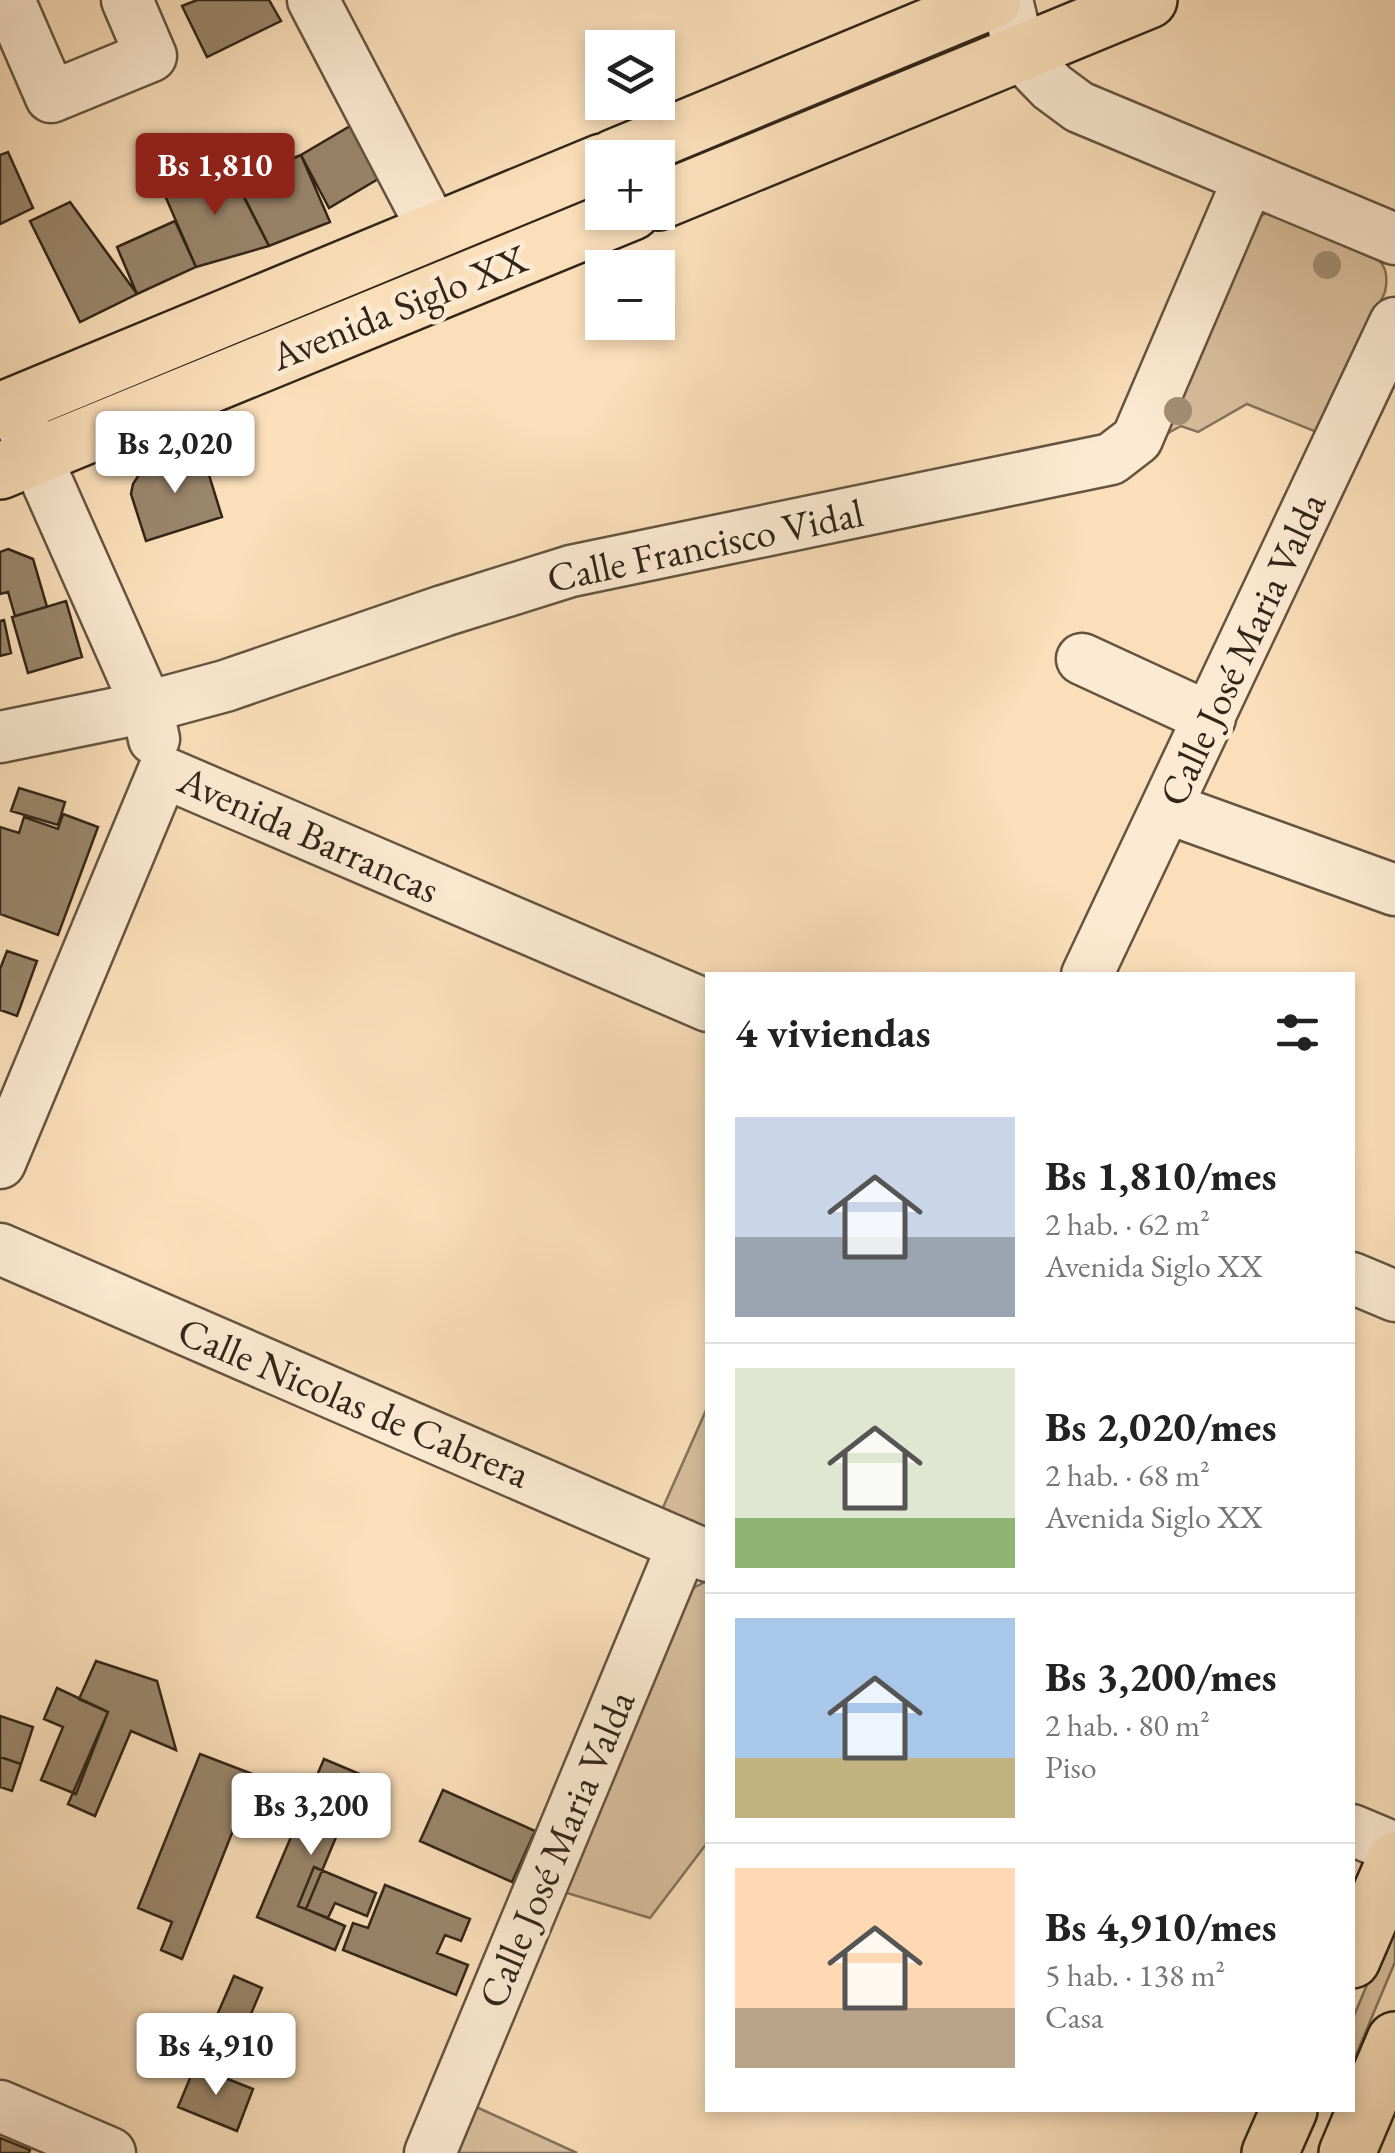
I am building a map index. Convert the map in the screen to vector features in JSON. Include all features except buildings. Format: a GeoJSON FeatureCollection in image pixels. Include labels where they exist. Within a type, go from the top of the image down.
{"type":"FeatureCollection","features":[{"type":"Feature","properties":{"kind":"main road"},"geometry":{"type":"LineString","coordinates":[[656,140],[993,0]]}},
{"type":"Feature","properties":{"kind":"main road"},"geometry":{"type":"LineString","coordinates":[[675,195],[1149,0]]}},
{"type":"Feature","properties":{"kind":"main road","name":"Avenida Siglo XX"},"geometry":{"type":"LineString","coordinates":[[6,408],[585,169]]}},
{"type":"Feature","properties":{"kind":"main road","name":"Avenida Siglo XX"},"geometry":{"type":"LineString","coordinates":[[18,463],[588,230]]}},
{"type":"Feature","properties":{"kind":"main road"},"geometry":{"type":"LineString","coordinates":[[1355,1953],[1395,1860]]}},
{"type":"Feature","properties":{"kind":"main road"},"geometry":{"type":"LineString","coordinates":[[1347,2153],[1395,2040]]}},
{"type":"Feature","properties":{"kind":"main road"},"geometry":{"type":"LineString","coordinates":[[1270,2153],[1288,2112]]}},
{"type":"Feature","properties":{"kind":"street"},"geometry":{"type":"LineString","coordinates":[[9,0],[51,96],[150,56],[127,0]]}},
{"type":"Feature","properties":{"kind":"street"},"geometry":{"type":"LineString","coordinates":[[313,0],[434,232]]}},
{"type":"Feature","properties":{"kind":"street"},"geometry":{"type":"LineString","coordinates":[[1008,0],[1020,54],[1052,87],[1079,106],[1395,239]]}},
{"type":"Feature","properties":{"kind":"street","name":"Calle Francisco Vidal"},"geometry":{"type":"LineString","coordinates":[[0,736],[147,707],[225,686],[570,571],[1111,459],[1137,439],[1249,178]]}},
{"type":"Feature","properties":{"kind":"street","name":"Calle José Maria Valda"},"geometry":{"type":"LineString","coordinates":[[1088,972],[1395,323]]}},
{"type":"Feature","properties":{"kind":"street","name":"Avenida Barrancas"},"geometry":{"type":"LineString","coordinates":[[6,408],[18,463],[147,707],[163,772],[705,1005]]}},
{"type":"Feature","properties":{"kind":"street"},"geometry":{"type":"LineString","coordinates":[[1082,659],[1210,718]]}},
{"type":"Feature","properties":{"kind":"street"},"geometry":{"type":"LineString","coordinates":[[0,1163],[163,772]]}},
{"type":"Feature","properties":{"kind":"street"},"geometry":{"type":"LineString","coordinates":[[1167,808],[1395,890]]}},
{"type":"Feature","properties":{"kind":"street","name":"Calle Nicolas de Cabrera"},"geometry":{"type":"LineString","coordinates":[[0,1249],[695,1550]]}},
{"type":"Feature","properties":{"kind":"street"},"geometry":{"type":"LineString","coordinates":[[1355,1279],[1395,1296]]}},
{"type":"Feature","properties":{"kind":"street","name":"Calle José Maria Valda"},"geometry":{"type":"LineString","coordinates":[[430,2153],[695,1550]]}},
{"type":"Feature","properties":{"kind":"street"},"geometry":{"type":"LineString","coordinates":[[1355,1831],[1395,1848]]}},
{"type":"Feature","properties":{"kind":"street"},"geometry":{"type":"LineString","coordinates":[[0,2106],[110,2153]]}},
{"type":"Feature","properties":{"kind":"shaded area"},"geometry":{"type":"Polygon","coordinates":[[[1266,213],[1276,213],[1371,252],[1386,274],[1385,292],[1319,433],[1247,404],[1198,432],[1181,426],[1155,440],[1257,219],[1266,213]]]}},
{"type":"Feature","properties":{"kind":"shaded area"},"geometry":{"type":"Polygon","coordinates":[[[705,1413],[705,1531],[661,1512],[705,1413]]]}},
{"type":"Feature","properties":{"kind":"shaded area"},"geometry":{"type":"Polygon","coordinates":[[[705,1582],[705,1846],[650,1918],[557,1890],[681,1602],[705,1582]]]}},
{"type":"Feature","properties":{"kind":"shaded area"},"geometry":{"type":"Polygon","coordinates":[[[1395,1918],[1395,1962],[1355,2057],[1355,2013],[1395,1918]]]}},
{"type":"Feature","properties":{"kind":"shaded area"},"geometry":{"type":"Polygon","coordinates":[[[472,2105],[577,2153],[451,2153],[472,2105]]]}}]}
